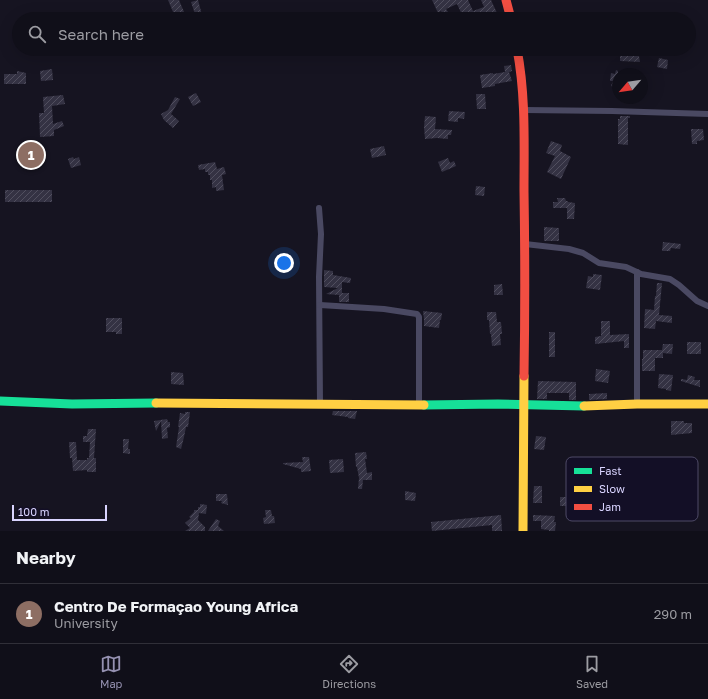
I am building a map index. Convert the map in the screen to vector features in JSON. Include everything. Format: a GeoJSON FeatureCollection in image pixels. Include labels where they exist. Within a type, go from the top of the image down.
{"type":"FeatureCollection","features":[{"type":"Feature","properties":{"kind":"street"},"geometry":{"type":"LineString","coordinates":[[506,0],[509,12]]}},
{"type":"Feature","properties":{"kind":"street"},"geometry":{"type":"LineString","coordinates":[[518,56],[521,69],[524,110],[525,329],[523,405],[523,531]]}},
{"type":"Feature","properties":{"kind":"street"},"geometry":{"type":"LineString","coordinates":[[524,110],[708,114]]}},
{"type":"Feature","properties":{"kind":"street"},"geometry":{"type":"LineString","coordinates":[[320,208],[320,404]]}},
{"type":"Feature","properties":{"kind":"street"},"geometry":{"type":"LineString","coordinates":[[525,244],[569,249],[583,253],[599,263],[626,267],[637,272],[670,280],[679,285],[696,301],[708,306]]}},
{"type":"Feature","properties":{"kind":"street"},"geometry":{"type":"LineString","coordinates":[[637,272],[637,404]]}},
{"type":"Feature","properties":{"kind":"street"},"geometry":{"type":"LineString","coordinates":[[320,305],[384,309],[417,314],[419,317],[419,405]]}},
{"type":"Feature","properties":{"kind":"street"},"geometry":{"type":"LineString","coordinates":[[0,401],[72,404],[134,403],[583,406],[708,404]]}},
{"type":"Feature","properties":{"kind":"building"},"geometry":{"type":"Polygon","coordinates":[[[168,0],[179,0],[184,12],[173,12],[168,0]]]}},
{"type":"Feature","properties":{"kind":"building"},"geometry":{"type":"Polygon","coordinates":[[[198,0],[201,12],[194,12],[191,2],[198,0]]]}},
{"type":"Feature","properties":{"kind":"building"},"geometry":{"type":"Polygon","coordinates":[[[432,0],[468,0],[473,11],[484,7],[481,0],[491,0],[497,12],[461,12],[457,4],[446,9],[448,12],[438,12],[432,0]]]}},
{"type":"Feature","properties":{"kind":"building"},"geometry":{"type":"Polygon","coordinates":[[[620,56],[639,56],[640,62],[620,61],[620,56]]]}},
{"type":"Feature","properties":{"kind":"building"},"geometry":{"type":"Polygon","coordinates":[[[659,58],[668,60],[667,69],[657,67],[659,58]]]}},
{"type":"Feature","properties":{"kind":"building"},"geometry":{"type":"Polygon","coordinates":[[[511,65],[512,71],[509,72],[512,81],[482,88],[480,75],[505,72],[504,66],[511,65]]]}},
{"type":"Feature","properties":{"kind":"building"},"geometry":{"type":"Polygon","coordinates":[[[52,69],[53,80],[41,81],[40,71],[52,69]]]}},
{"type":"Feature","properties":{"kind":"building"},"geometry":{"type":"Polygon","coordinates":[[[17,71],[26,73],[26,84],[4,84],[4,74],[17,74],[17,71]]]}},
{"type":"Feature","properties":{"kind":"building"},"geometry":{"type":"Polygon","coordinates":[[[611,73],[612,81],[610,81],[611,73]]]}},
{"type":"Feature","properties":{"kind":"building"},"geometry":{"type":"Polygon","coordinates":[[[196,93],[201,102],[193,106],[188,97],[196,93]]]}},
{"type":"Feature","properties":{"kind":"building"},"geometry":{"type":"Polygon","coordinates":[[[476,94],[485,94],[486,109],[477,109],[476,94]]]}},
{"type":"Feature","properties":{"kind":"building"},"geometry":{"type":"Polygon","coordinates":[[[63,95],[65,104],[52,106],[53,124],[62,121],[64,126],[54,130],[54,136],[40,137],[39,113],[44,113],[43,97],[63,95]]]}},
{"type":"Feature","properties":{"kind":"building"},"geometry":{"type":"Polygon","coordinates":[[[175,97],[180,99],[171,114],[179,121],[173,128],[164,120],[161,114],[168,110],[175,97]]]}},
{"type":"Feature","properties":{"kind":"building"},"geometry":{"type":"Polygon","coordinates":[[[449,111],[465,112],[464,119],[458,118],[458,122],[448,121],[449,111]]]}},
{"type":"Feature","properties":{"kind":"building"},"geometry":{"type":"Polygon","coordinates":[[[425,116],[436,117],[435,129],[452,130],[451,135],[448,135],[448,139],[425,139],[425,116]]]}},
{"type":"Feature","properties":{"kind":"building"},"geometry":{"type":"Polygon","coordinates":[[[620,116],[630,116],[630,118],[628,118],[628,145],[618,144],[618,119],[620,119],[620,116]]]}},
{"type":"Feature","properties":{"kind":"building"},"geometry":{"type":"Polygon","coordinates":[[[691,129],[703,129],[704,140],[697,141],[697,144],[692,144],[691,129]]]}},
{"type":"Feature","properties":{"kind":"building"},"geometry":{"type":"Polygon","coordinates":[[[551,141],[562,145],[560,151],[571,157],[561,179],[547,172],[555,156],[546,153],[551,141]]]}},
{"type":"Feature","properties":{"kind":"building"},"geometry":{"type":"Polygon","coordinates":[[[384,146],[386,155],[372,158],[370,149],[384,146]]]}},
{"type":"Feature","properties":{"kind":"building"},"geometry":{"type":"Polygon","coordinates":[[[73,157],[74,159],[79,157],[81,165],[71,168],[68,159],[73,157]]]}},
{"type":"Feature","properties":{"kind":"building"},"geometry":{"type":"Polygon","coordinates":[[[448,158],[450,163],[454,161],[456,166],[442,172],[438,162],[448,158]]]}},
{"type":"Feature","properties":{"kind":"building"},"geometry":{"type":"Polygon","coordinates":[[[215,162],[217,169],[224,167],[226,174],[222,175],[224,190],[216,191],[216,187],[212,188],[212,180],[210,180],[210,175],[208,175],[208,172],[205,172],[205,169],[199,170],[198,165],[215,162]]]}},
{"type":"Feature","properties":{"kind":"building"},"geometry":{"type":"Polygon","coordinates":[[[476,186],[485,187],[484,196],[475,195],[476,186]]]}},
{"type":"Feature","properties":{"kind":"building"},"geometry":{"type":"Polygon","coordinates":[[[5,190],[52,190],[52,202],[5,202],[5,190]]]}},
{"type":"Feature","properties":{"kind":"building"},"geometry":{"type":"Polygon","coordinates":[[[557,198],[565,198],[568,202],[575,203],[574,219],[567,219],[567,208],[553,208],[553,202],[558,202],[557,198]]]}},
{"type":"Feature","properties":{"kind":"building"},"geometry":{"type":"Polygon","coordinates":[[[544,227],[559,228],[559,241],[544,241],[544,227]]]}},
{"type":"Feature","properties":{"kind":"building"},"geometry":{"type":"Polygon","coordinates":[[[663,242],[681,244],[680,249],[671,248],[670,251],[662,251],[663,242]]]}},
{"type":"Feature","properties":{"kind":"building"},"geometry":{"type":"Polygon","coordinates":[[[324,270],[333,271],[333,275],[351,278],[350,283],[342,282],[342,293],[349,293],[349,302],[339,302],[339,295],[326,294],[338,288],[324,287],[324,270]]]}},
{"type":"Feature","properties":{"kind":"building"},"geometry":{"type":"Polygon","coordinates":[[[593,274],[602,275],[600,290],[586,288],[588,276],[593,277],[593,274]]]}},
{"type":"Feature","properties":{"kind":"building"},"geometry":{"type":"Polygon","coordinates":[[[657,283],[662,283],[659,315],[672,316],[672,323],[656,321],[655,329],[644,328],[645,309],[654,310],[657,283]]]}},
{"type":"Feature","properties":{"kind":"building"},"geometry":{"type":"Polygon","coordinates":[[[502,284],[503,295],[494,295],[494,285],[502,284]]]}},
{"type":"Feature","properties":{"kind":"building"},"geometry":{"type":"Polygon","coordinates":[[[423,311],[442,313],[439,328],[424,326],[423,311]]]}},
{"type":"Feature","properties":{"kind":"building"},"geometry":{"type":"Polygon","coordinates":[[[487,312],[496,312],[497,322],[501,322],[501,345],[492,346],[487,312]]]}},
{"type":"Feature","properties":{"kind":"building"},"geometry":{"type":"Polygon","coordinates":[[[106,318],[122,318],[122,334],[116,334],[116,332],[106,332],[106,318]]]}},
{"type":"Feature","properties":{"kind":"building"},"geometry":{"type":"Polygon","coordinates":[[[601,321],[610,321],[610,335],[629,334],[629,348],[624,348],[624,341],[595,344],[595,337],[601,336],[601,321]]]}},
{"type":"Feature","properties":{"kind":"building"},"geometry":{"type":"Polygon","coordinates":[[[549,332],[555,332],[555,357],[549,357],[549,332]]]}},
{"type":"Feature","properties":{"kind":"building"},"geometry":{"type":"Polygon","coordinates":[[[687,342],[701,342],[701,354],[687,354],[687,342]]]}},
{"type":"Feature","properties":{"kind":"building"},"geometry":{"type":"Polygon","coordinates":[[[663,344],[673,344],[672,354],[663,353],[663,358],[655,358],[655,371],[642,371],[643,350],[662,350],[663,344]]]}},
{"type":"Feature","properties":{"kind":"building"},"geometry":{"type":"Polygon","coordinates":[[[596,369],[610,371],[608,383],[595,381],[596,369]]]}},
{"type":"Feature","properties":{"kind":"building"},"geometry":{"type":"Polygon","coordinates":[[[171,372],[183,373],[184,385],[171,384],[171,372]]]}},
{"type":"Feature","properties":{"kind":"building"},"geometry":{"type":"Polygon","coordinates":[[[659,374],[673,375],[671,391],[658,388],[659,374]]]}},
{"type":"Feature","properties":{"kind":"building"},"geometry":{"type":"Polygon","coordinates":[[[688,375],[695,377],[694,380],[700,380],[700,387],[681,381],[681,379],[687,380],[688,375]]]}},
{"type":"Feature","properties":{"kind":"building"},"geometry":{"type":"Polygon","coordinates":[[[538,381],[576,382],[576,400],[569,400],[569,393],[547,393],[547,399],[537,399],[538,381]]]}},
{"type":"Feature","properties":{"kind":"building"},"geometry":{"type":"Polygon","coordinates":[[[607,393],[607,399],[589,400],[589,394],[607,393]]]}},
{"type":"Feature","properties":{"kind":"building"},"geometry":{"type":"Polygon","coordinates":[[[333,411],[357,411],[355,419],[332,415],[333,411]]]}},
{"type":"Feature","properties":{"kind":"building"},"geometry":{"type":"Polygon","coordinates":[[[185,412],[190,412],[188,427],[186,427],[181,449],[176,447],[178,427],[180,413],[185,414],[185,412]]]}},
{"type":"Feature","properties":{"kind":"building"},"geometry":{"type":"Polygon","coordinates":[[[167,419],[168,422],[170,422],[170,427],[167,428],[168,438],[162,439],[161,421],[156,431],[154,421],[167,419]]]}},
{"type":"Feature","properties":{"kind":"building"},"geometry":{"type":"Polygon","coordinates":[[[671,421],[684,421],[684,423],[692,423],[692,433],[671,435],[671,421]]]}},
{"type":"Feature","properties":{"kind":"building"},"geometry":{"type":"Polygon","coordinates":[[[88,429],[96,429],[94,458],[96,458],[96,472],[87,472],[87,470],[73,471],[69,442],[76,442],[77,460],[87,460],[87,458],[89,458],[90,442],[83,442],[83,436],[87,436],[88,429]]]}},
{"type":"Feature","properties":{"kind":"building"},"geometry":{"type":"Polygon","coordinates":[[[536,436],[546,437],[544,450],[534,449],[536,436]]]}},
{"type":"Feature","properties":{"kind":"building"},"geometry":{"type":"Polygon","coordinates":[[[123,439],[129,439],[128,449],[130,449],[130,454],[123,453],[123,439]]]}},
{"type":"Feature","properties":{"kind":"building"},"geometry":{"type":"Polygon","coordinates":[[[366,452],[367,459],[365,459],[367,473],[372,472],[372,480],[363,480],[362,489],[358,489],[359,478],[356,467],[355,453],[366,452]]]}},
{"type":"Feature","properties":{"kind":"building"},"geometry":{"type":"Polygon","coordinates":[[[302,457],[309,457],[311,471],[301,472],[301,469],[283,464],[303,462],[302,457]]]}},
{"type":"Feature","properties":{"kind":"building"},"geometry":{"type":"Polygon","coordinates":[[[343,459],[344,472],[330,473],[329,460],[343,459]]]}},
{"type":"Feature","properties":{"kind":"building"},"geometry":{"type":"Polygon","coordinates":[[[534,486],[542,486],[542,503],[533,503],[534,486]]]}},
{"type":"Feature","properties":{"kind":"building"},"geometry":{"type":"Polygon","coordinates":[[[405,491],[416,493],[415,501],[405,500],[405,491]]]}},
{"type":"Feature","properties":{"kind":"building"},"geometry":{"type":"Polygon","coordinates":[[[216,494],[227,494],[228,505],[221,503],[222,501],[216,501],[216,494]]]}},
{"type":"Feature","properties":{"kind":"building"},"geometry":{"type":"Polygon","coordinates":[[[560,497],[566,497],[566,506],[560,506],[560,497]]]}},
{"type":"Feature","properties":{"kind":"building"},"geometry":{"type":"Polygon","coordinates":[[[200,504],[207,505],[206,514],[199,513],[198,520],[205,527],[205,531],[185,531],[190,528],[185,523],[191,518],[189,517],[194,510],[198,510],[200,504]]]}},
{"type":"Feature","properties":{"kind":"building"},"geometry":{"type":"Polygon","coordinates":[[[265,510],[271,510],[275,523],[264,524],[263,518],[266,517],[265,510]]]}},
{"type":"Feature","properties":{"kind":"building"},"geometry":{"type":"Polygon","coordinates":[[[501,515],[502,531],[492,531],[492,525],[432,531],[431,522],[501,515]]]}},
{"type":"Feature","properties":{"kind":"building"},"geometry":{"type":"Polygon","coordinates":[[[533,515],[555,516],[555,531],[541,529],[541,521],[533,521],[533,515]]]}},
{"type":"Feature","properties":{"kind":"building"},"geometry":{"type":"Polygon","coordinates":[[[216,519],[220,521],[218,526],[224,531],[208,531],[216,519]]]}},
{"type":"Feature","properties":{"kind":"traffic: fast"},"geometry":{"type":"LineString","coordinates":[[0,401],[72,404],[156,403]]}},
{"type":"Feature","properties":{"kind":"traffic: fast"},"geometry":{"type":"LineString","coordinates":[[424,405],[498,404],[584,406]]}},
{"type":"Feature","properties":{"kind":"traffic: slow"},"geometry":{"type":"LineString","coordinates":[[523,531],[524,376]]}},
{"type":"Feature","properties":{"kind":"traffic: slow"},"geometry":{"type":"LineString","coordinates":[[156,403],[424,405]]}},
{"type":"Feature","properties":{"kind":"traffic: slow"},"geometry":{"type":"LineString","coordinates":[[584,406],[708,404]]}},
{"type":"Feature","properties":{"kind":"traffic: jam"},"geometry":{"type":"LineString","coordinates":[[506,0],[509,12]]}},
{"type":"Feature","properties":{"kind":"traffic: jam"},"geometry":{"type":"LineString","coordinates":[[518,56],[522,84],[524,120],[524,376]]}},
{"type":"Feature","properties":{"kind":"place","name":"Centro De Formaçao Young Africa"},"geometry":{"type":"Point","coordinates":[31,155]}}]}
